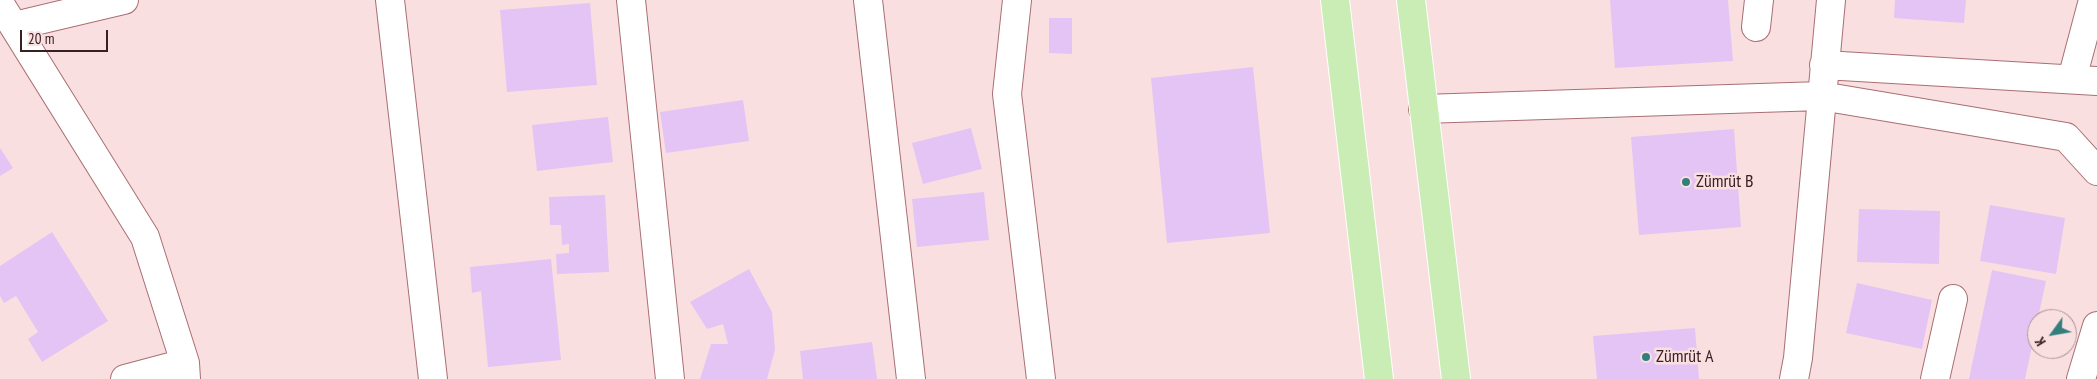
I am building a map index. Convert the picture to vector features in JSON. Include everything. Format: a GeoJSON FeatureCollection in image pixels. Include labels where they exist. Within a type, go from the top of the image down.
{"type":"FeatureCollection","features":[{"type":"Feature","properties":{"kind":"main road"},"geometry":{"type":"LineString","coordinates":[[1335,0],[1379,379]]}},
{"type":"Feature","properties":{"kind":"main road"},"geometry":{"type":"LineString","coordinates":[[1411,0],[1456,379]]}},
{"type":"Feature","properties":{"kind":"street"},"geometry":{"type":"LineString","coordinates":[[124,0],[7,15],[145,236],[186,371],[125,379]]}},
{"type":"Feature","properties":{"kind":"street"},"geometry":{"type":"LineString","coordinates":[[390,0],[433,379]]}},
{"type":"Feature","properties":{"kind":"street"},"geometry":{"type":"LineString","coordinates":[[631,0],[670,379]]}},
{"type":"Feature","properties":{"kind":"street"},"geometry":{"type":"LineString","coordinates":[[868,0],[911,379]]}},
{"type":"Feature","properties":{"kind":"street"},"geometry":{"type":"LineString","coordinates":[[1017,0],[1007,94],[1041,379]]}},
{"type":"Feature","properties":{"kind":"street"},"geometry":{"type":"LineString","coordinates":[[1794,379],[1798,358],[1830,0]]}},
{"type":"Feature","properties":{"kind":"street"},"geometry":{"type":"LineString","coordinates":[[1824,65],[2085,80],[2093,0]]}},
{"type":"Feature","properties":{"kind":"street"},"geometry":{"type":"LineString","coordinates":[[1423,109],[1821,96],[2066,137],[2097,171]]}},
{"type":"Feature","properties":{"kind":"street"},"geometry":{"type":"LineString","coordinates":[[1935,379],[1953,299]]}},
{"type":"Feature","properties":{"kind":"street"},"geometry":{"type":"LineString","coordinates":[[2081,379],[2097,326]]}},
{"type":"Feature","properties":{"kind":"building"},"geometry":{"type":"Polygon","coordinates":[[[1610,0],[1728,0],[1733,61],[1615,68],[1610,0]]]}},
{"type":"Feature","properties":{"kind":"building"},"geometry":{"type":"Polygon","coordinates":[[[1895,0],[1966,0],[1964,23],[1894,18],[1895,0]]]}},
{"type":"Feature","properties":{"kind":"building"},"geometry":{"type":"Polygon","coordinates":[[[590,3],[597,85],[507,92],[500,10],[590,3]]]}},
{"type":"Feature","properties":{"kind":"building"},"geometry":{"type":"Polygon","coordinates":[[[1049,18],[1072,18],[1072,54],[1049,53],[1049,18]]]}},
{"type":"Feature","properties":{"kind":"building"},"geometry":{"type":"Polygon","coordinates":[[[1253,67],[1270,233],[1167,243],[1151,78],[1253,67]]]}},
{"type":"Feature","properties":{"kind":"building"},"geometry":{"type":"Polygon","coordinates":[[[743,100],[749,141],[666,153],[660,112],[743,100]]]}},
{"type":"Feature","properties":{"kind":"building"},"geometry":{"type":"Polygon","coordinates":[[[608,117],[613,162],[537,171],[532,125],[608,117]]]}},
{"type":"Feature","properties":{"kind":"building"},"geometry":{"type":"Polygon","coordinates":[[[971,128],[982,169],[923,184],[912,143],[971,128]]]}},
{"type":"Feature","properties":{"kind":"building","name":"Zümrüt B"},"geometry":{"type":"Polygon","coordinates":[[[1734,129],[1741,227],[1639,235],[1631,137],[1734,129]]]}},
{"type":"Feature","properties":{"kind":"building"},"geometry":{"type":"Polygon","coordinates":[[[0,148],[13,168],[0,176],[0,148]]]}},
{"type":"Feature","properties":{"kind":"building"},"geometry":{"type":"Polygon","coordinates":[[[984,192],[989,240],[917,247],[912,199],[984,192]]]}},
{"type":"Feature","properties":{"kind":"building"},"geometry":{"type":"Polygon","coordinates":[[[605,195],[609,272],[557,274],[556,254],[569,253],[569,244],[562,245],[561,225],[550,225],[549,197],[605,195]]]}},
{"type":"Feature","properties":{"kind":"building"},"geometry":{"type":"Polygon","coordinates":[[[1990,205],[2065,218],[2056,274],[1980,261],[1990,205]]]}},
{"type":"Feature","properties":{"kind":"building"},"geometry":{"type":"Polygon","coordinates":[[[1859,209],[1940,211],[1939,264],[1857,262],[1859,209]]]}},
{"type":"Feature","properties":{"kind":"building"},"geometry":{"type":"Polygon","coordinates":[[[52,232],[108,321],[42,362],[28,339],[38,332],[16,296],[4,303],[0,296],[0,266],[52,232]]]}},
{"type":"Feature","properties":{"kind":"building"},"geometry":{"type":"Polygon","coordinates":[[[551,259],[561,360],[488,367],[481,291],[472,293],[470,267],[551,259]]]}},
{"type":"Feature","properties":{"kind":"building"},"geometry":{"type":"Polygon","coordinates":[[[749,269],[772,312],[775,350],[767,379],[700,379],[711,344],[728,344],[723,324],[707,329],[690,302],[749,269]]]}},
{"type":"Feature","properties":{"kind":"building"},"geometry":{"type":"Polygon","coordinates":[[[1992,270],[2046,281],[2040,309],[2027,309],[2027,359],[2029,359],[2025,379],[1969,379],[1992,270]]]}},
{"type":"Feature","properties":{"kind":"building"},"geometry":{"type":"Polygon","coordinates":[[[1857,283],[1932,300],[1922,349],[1846,333],[1857,283]]]}},
{"type":"Feature","properties":{"kind":"building","name":"Zümrüt A"},"geometry":{"type":"Polygon","coordinates":[[[1695,328],[1699,379],[1597,379],[1593,336],[1695,328]]]}},
{"type":"Feature","properties":{"kind":"building"},"geometry":{"type":"Polygon","coordinates":[[[872,342],[877,379],[803,379],[800,351],[872,342]]]}},
{"type":"Feature","properties":{"kind":"place","name":"Zümrüt B"},"geometry":{"type":"Point","coordinates":[1686,182]}},
{"type":"Feature","properties":{"kind":"place","name":"Zümrüt A"},"geometry":{"type":"Point","coordinates":[1646,357]}}]}
